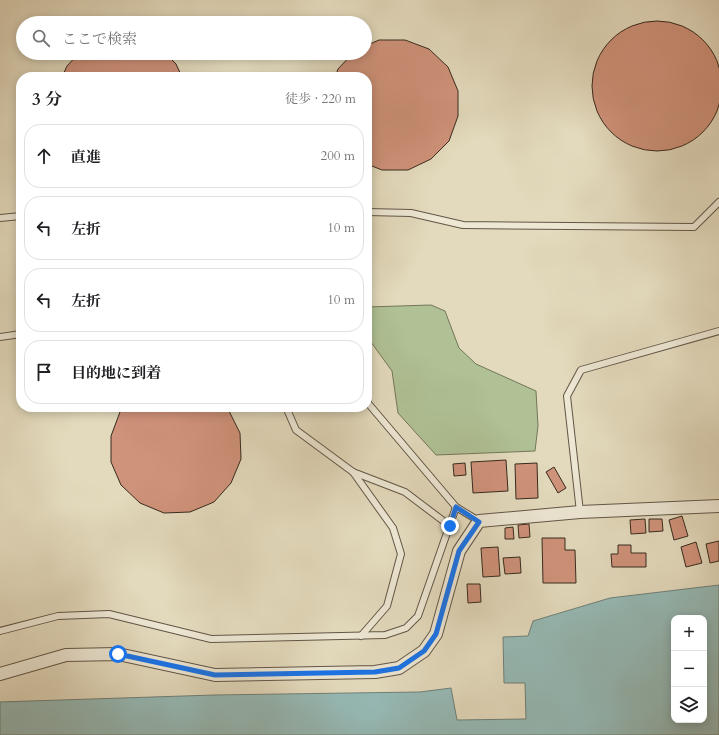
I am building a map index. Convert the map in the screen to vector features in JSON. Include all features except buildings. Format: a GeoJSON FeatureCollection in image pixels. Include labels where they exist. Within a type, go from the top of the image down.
{"type":"FeatureCollection","features":[{"type":"Feature","properties":{"kind":"street"},"geometry":{"type":"LineString","coordinates":[[0,674],[66,655],[118,654],[215,675],[375,672],[399,668],[424,651],[436,634],[459,551],[479,522],[580,512],[719,506]]}},
{"type":"Feature","properties":{"kind":"lane"},"geometry":{"type":"LineString","coordinates":[[372,212],[410,213],[463,225],[694,227],[719,202]]}},
{"type":"Feature","properties":{"kind":"lane"},"geometry":{"type":"LineString","coordinates":[[0,218],[16,216]]}},
{"type":"Feature","properties":{"kind":"lane"},"geometry":{"type":"LineString","coordinates":[[580,512],[567,396],[581,370],[719,330]]}},
{"type":"Feature","properties":{"kind":"lane"},"geometry":{"type":"LineString","coordinates":[[0,337],[16,335]]}},
{"type":"Feature","properties":{"kind":"lane"},"geometry":{"type":"LineString","coordinates":[[372,408],[456,507],[479,522]]}},
{"type":"Feature","properties":{"kind":"lane"},"geometry":{"type":"LineString","coordinates":[[288,412],[296,430],[353,472],[405,492],[450,526]]}},
{"type":"Feature","properties":{"kind":"lane"},"geometry":{"type":"LineString","coordinates":[[353,472],[393,528],[401,554],[388,606],[361,636]]}},
{"type":"Feature","properties":{"kind":"lane"},"geometry":{"type":"LineString","coordinates":[[0,632],[58,616],[109,614],[211,639],[385,635],[406,628],[418,616],[456,507]]}},
{"type":"Feature","properties":{"kind":"green space"},"geometry":{"type":"Polygon","coordinates":[[[431,305],[445,311],[459,348],[476,364],[536,391],[538,426],[535,451],[436,455],[398,413],[392,371],[372,344],[372,307],[431,305]]]}},
{"type":"Feature","properties":{"kind":"water"},"geometry":{"type":"Polygon","coordinates":[[[719,585],[719,735],[0,735],[0,702],[214,695],[420,692],[451,688],[457,720],[526,719],[525,683],[504,683],[503,637],[528,636],[533,621],[610,598],[719,585]]]}},
{"type":"Feature","properties":{"kind":"route"},"geometry":{"type":"LineString","coordinates":[[118,654],[215,675],[375,672],[399,668],[424,651],[436,634],[459,551],[479,522],[456,507],[450,526]]}}]}
